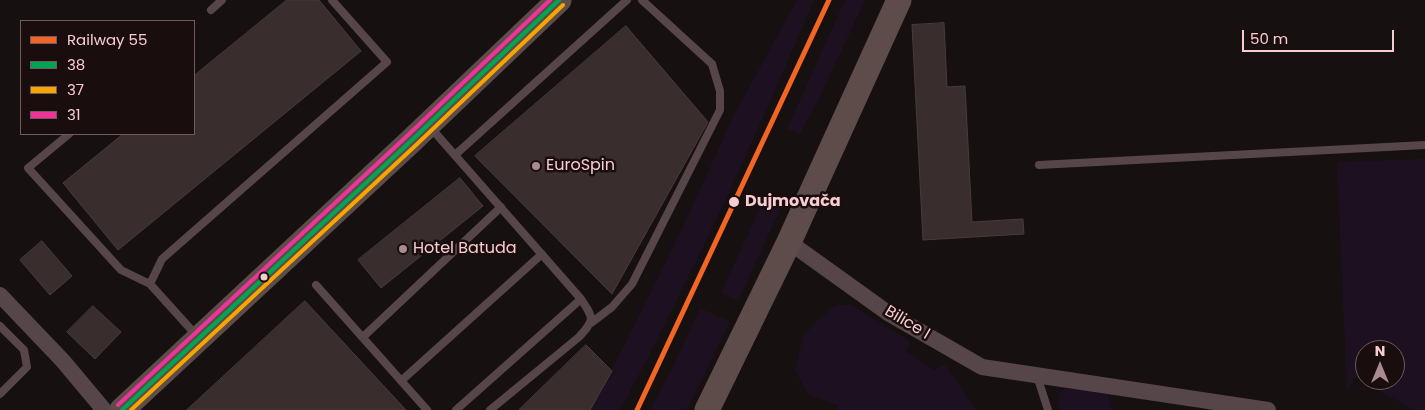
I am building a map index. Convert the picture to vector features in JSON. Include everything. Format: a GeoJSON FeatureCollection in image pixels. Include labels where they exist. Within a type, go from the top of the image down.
{"type":"FeatureCollection","features":[{"type":"Feature","properties":{"kind":"main road"},"geometry":{"type":"LineString","coordinates":[[122,410],[428,125],[559,0]]}},
{"type":"Feature","properties":{"kind":"main road"},"geometry":{"type":"LineString","coordinates":[[707,410],[789,242],[899,0]]}},
{"type":"Feature","properties":{"kind":"street","name":"Bilice I"},"geometry":{"type":"LineString","coordinates":[[789,242],[888,314],[982,368],[1268,410]]}},
{"type":"Feature","properties":{"kind":"street"},"geometry":{"type":"LineString","coordinates":[[0,295],[63,361],[104,410]]}},
{"type":"Feature","properties":{"kind":"lane"},"geometry":{"type":"LineString","coordinates":[[211,10],[222,0]]}},
{"type":"Feature","properties":{"kind":"lane"},"geometry":{"type":"LineString","coordinates":[[150,284],[162,260],[386,62],[332,0]]}},
{"type":"Feature","properties":{"kind":"lane"},"geometry":{"type":"LineString","coordinates":[[455,155],[628,0]]}},
{"type":"Feature","properties":{"kind":"lane"},"geometry":{"type":"LineString","coordinates":[[490,410],[612,307],[632,284],[720,110],[720,91],[712,64],[642,0]]}},
{"type":"Feature","properties":{"kind":"lane"},"geometry":{"type":"LineString","coordinates":[[428,125],[581,299],[592,316],[591,323]]}},
{"type":"Feature","properties":{"kind":"lane"},"geometry":{"type":"LineString","coordinates":[[68,135],[28,168],[121,270],[150,284],[199,339]]}},
{"type":"Feature","properties":{"kind":"lane"},"geometry":{"type":"LineString","coordinates":[[1039,165],[1425,145]]}},
{"type":"Feature","properties":{"kind":"lane"},"geometry":{"type":"LineString","coordinates":[[363,336],[501,207]]}},
{"type":"Feature","properties":{"kind":"lane"},"geometry":{"type":"LineString","coordinates":[[401,381],[542,254]]}},
{"type":"Feature","properties":{"kind":"lane"},"geometry":{"type":"LineString","coordinates":[[316,285],[427,410]]}},
{"type":"Feature","properties":{"kind":"lane"},"geometry":{"type":"LineString","coordinates":[[456,410],[581,299]]}},
{"type":"Feature","properties":{"kind":"lane"},"geometry":{"type":"LineString","coordinates":[[0,326],[24,350],[27,368],[0,394]]}},
{"type":"Feature","properties":{"kind":"lane"},"geometry":{"type":"LineString","coordinates":[[1037,376],[1048,410]]}},
{"type":"Feature","properties":{"kind":"shaded area"},"geometry":{"type":"Polygon","coordinates":[[[797,0],[814,0],[746,156],[647,360],[620,410],[588,410],[623,348],[682,229],[734,115],[797,0]]]}},
{"type":"Feature","properties":{"kind":"shaded area"},"geometry":{"type":"Polygon","coordinates":[[[845,0],[865,0],[800,134],[787,129],[845,0]]]}},
{"type":"Feature","properties":{"kind":"shaded area"},"geometry":{"type":"Polygon","coordinates":[[[1425,159],[1425,410],[1414,410],[1378,390],[1405,390],[1405,340],[1355,340],[1355,377],[1347,392],[1337,162],[1425,159]]]}},
{"type":"Feature","properties":{"kind":"shaded area"},"geometry":{"type":"Polygon","coordinates":[[[766,195],[783,203],[738,301],[721,293],[766,195]]]}},
{"type":"Feature","properties":{"kind":"shaded area"},"geometry":{"type":"Polygon","coordinates":[[[837,305],[852,305],[911,342],[906,351],[934,370],[945,365],[976,410],[837,410],[839,405],[809,395],[795,371],[803,336],[822,316],[837,305]]]}},
{"type":"Feature","properties":{"kind":"shaded area"},"geometry":{"type":"Polygon","coordinates":[[[700,308],[730,322],[687,410],[650,410],[671,371],[700,308]]]}},
{"type":"Feature","properties":{"kind":"shaded area"},"geometry":{"type":"Polygon","coordinates":[[[1066,388],[1108,393],[1111,408],[1120,410],[1060,410],[1058,402],[1059,393],[1066,388]]]}},
{"type":"Feature","properties":{"kind":"building"},"geometry":{"type":"Polygon","coordinates":[[[287,0],[319,0],[361,51],[118,250],[63,183],[122,135],[195,135],[195,75],[287,0]]]}},
{"type":"Feature","properties":{"kind":"building"},"geometry":{"type":"Polygon","coordinates":[[[944,23],[947,87],[965,86],[972,222],[1023,219],[1024,234],[923,240],[912,25],[944,23]]]}},
{"type":"Feature","properties":{"kind":"building"},"geometry":{"type":"Polygon","coordinates":[[[626,26],[708,122],[612,294],[475,156],[626,26]]]}},
{"type":"Feature","properties":{"kind":"building"},"geometry":{"type":"Polygon","coordinates":[[[460,178],[483,206],[381,288],[358,260],[460,178]]]}},
{"type":"Feature","properties":{"kind":"building"},"geometry":{"type":"Polygon","coordinates":[[[42,241],[72,276],[50,295],[20,260],[42,241]]]}},
{"type":"Feature","properties":{"kind":"building"},"geometry":{"type":"Polygon","coordinates":[[[305,301],[406,410],[187,410],[305,301]]]}},
{"type":"Feature","properties":{"kind":"building"},"geometry":{"type":"Polygon","coordinates":[[[93,306],[121,332],[95,359],[67,332],[93,306]]]}},
{"type":"Feature","properties":{"kind":"building"},"geometry":{"type":"Polygon","coordinates":[[[586,345],[612,371],[590,410],[519,410],[586,345]]]}},
{"type":"Feature","properties":{"kind":"rail line","name":"55"},"geometry":{"type":"LineString","coordinates":[[637,410],[829,0]]}},
{"type":"Feature","properties":{"kind":"transit line","name":"31"},"geometry":{"type":"LineString","coordinates":[[118,405],[550,0]]}},
{"type":"Feature","properties":{"kind":"transit line","name":"38"},"geometry":{"type":"LineString","coordinates":[[122,410],[411,141],[559,0]]}},
{"type":"Feature","properties":{"kind":"transit line","name":"37"},"geometry":{"type":"LineString","coordinates":[[131,410],[415,146],[563,5]]}},
{"type":"Feature","properties":{"kind":"place","name":"EuroSpin"},"geometry":{"type":"Point","coordinates":[536,166]}},
{"type":"Feature","properties":{"kind":"place","name":"Dujmovača"},"geometry":{"type":"Point","coordinates":[734,202]}},
{"type":"Feature","properties":{"kind":"place","name":"Hotel Batuda"},"geometry":{"type":"Point","coordinates":[403,249]}}]}
